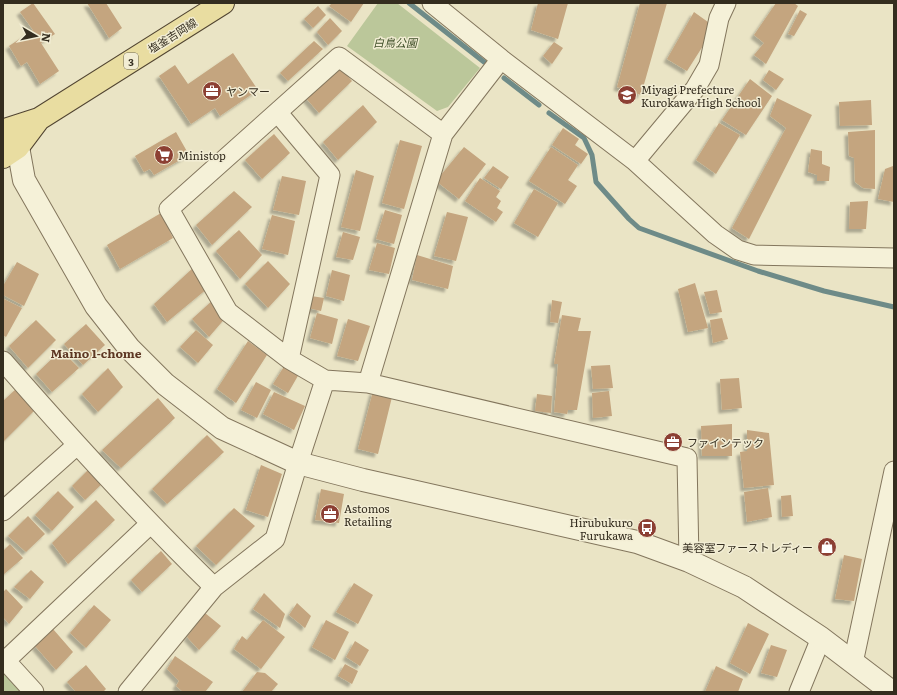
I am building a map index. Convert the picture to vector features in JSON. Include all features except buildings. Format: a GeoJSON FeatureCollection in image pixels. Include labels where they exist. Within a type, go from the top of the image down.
{"type":"FeatureCollection","features":[{"type":"Feature","properties":{"kind":"main road","name":"塩釜吉岡線"},"geometry":{"type":"LineString","coordinates":[[7,137],[39,119],[223,3]]}},
{"type":"Feature","properties":{"kind":"street"},"geometry":{"type":"LineString","coordinates":[[432,3],[501,59],[635,161],[715,234],[738,250],[754,255],[894,258]]}},
{"type":"Feature","properties":{"kind":"street"},"geometry":{"type":"LineString","coordinates":[[635,161],[695,89],[709,65],[719,18],[726,3]]}},
{"type":"Feature","properties":{"kind":"street"},"geometry":{"type":"LineString","coordinates":[[443,134],[339,57],[169,209],[228,312],[289,359],[325,380],[368,382],[687,458],[690,561]]}},
{"type":"Feature","properties":{"kind":"street"},"geometry":{"type":"LineString","coordinates":[[368,382],[443,134],[501,59]]}},
{"type":"Feature","properties":{"kind":"street"},"geometry":{"type":"LineString","coordinates":[[278,113],[330,175],[289,359]]}},
{"type":"Feature","properties":{"kind":"street"},"geometry":{"type":"LineString","coordinates":[[7,137],[24,180],[96,306],[129,348],[165,384],[222,428],[298,463],[363,480],[637,542],[690,561],[744,587],[821,638],[892,692]]}},
{"type":"Feature","properties":{"kind":"street"},"geometry":{"type":"LineString","coordinates":[[3,163],[24,180]]}},
{"type":"Feature","properties":{"kind":"street"},"geometry":{"type":"LineString","coordinates":[[3,361],[77,445],[150,524],[214,586]]}},
{"type":"Feature","properties":{"kind":"street"},"geometry":{"type":"LineString","coordinates":[[128,692],[214,586],[276,539],[298,463],[325,380]]}},
{"type":"Feature","properties":{"kind":"street"},"geometry":{"type":"LineString","coordinates":[[3,511],[77,445]]}},
{"type":"Feature","properties":{"kind":"street"},"geometry":{"type":"LineString","coordinates":[[853,663],[894,471]]}},
{"type":"Feature","properties":{"kind":"street"},"geometry":{"type":"LineString","coordinates":[[34,692],[4,660],[150,524]]}},
{"type":"Feature","properties":{"kind":"street"},"geometry":{"type":"LineString","coordinates":[[799,692],[821,638]]}},
{"type":"Feature","properties":{"kind":"green space","name":"白鳥公園"},"geometry":{"type":"Polygon","coordinates":[[[378,3],[397,3],[480,68],[448,107],[437,111],[347,46],[378,3]]]}},
{"type":"Feature","properties":{"kind":"green space"},"geometry":{"type":"Polygon","coordinates":[[[3,667],[26,692],[3,692],[3,667]]]}},
{"type":"Feature","properties":{"kind":"waterway"},"geometry":{"type":"LineString","coordinates":[[409,3],[484,62]]}},
{"type":"Feature","properties":{"kind":"waterway"},"geometry":{"type":"LineString","coordinates":[[504,78],[539,105]]}},
{"type":"Feature","properties":{"kind":"waterway"},"geometry":{"type":"LineString","coordinates":[[549,113],[584,138],[592,155],[596,182],[639,228],[758,271],[824,291],[894,307]]}},
{"type":"Feature","properties":{"kind":"place","name":"ヤンマー"},"geometry":{"type":"Point","coordinates":[212,91]}},
{"type":"Feature","properties":{"kind":"place","name":"Miyagi Prefecture Kurokawa High School"},"geometry":{"type":"Point","coordinates":[627,95]}},
{"type":"Feature","properties":{"kind":"place","name":"Ministop"},"geometry":{"type":"Point","coordinates":[164,155]}},
{"type":"Feature","properties":{"kind":"place","name":"ファインテック"},"geometry":{"type":"Point","coordinates":[673,442]}},
{"type":"Feature","properties":{"kind":"place","name":"Astomos Retailing"},"geometry":{"type":"Point","coordinates":[330,514]}},
{"type":"Feature","properties":{"kind":"place","name":"Hirubukuro Furukawa"},"geometry":{"type":"Point","coordinates":[647,528]}},
{"type":"Feature","properties":{"kind":"place","name":"美容室ファーストレディー"},"geometry":{"type":"Point","coordinates":[827,547]}},
{"type":"Feature","properties":{"kind":"district","name":"Maino 1-chome"},"geometry":{"type":"Point","coordinates":[96,353]}}]}
